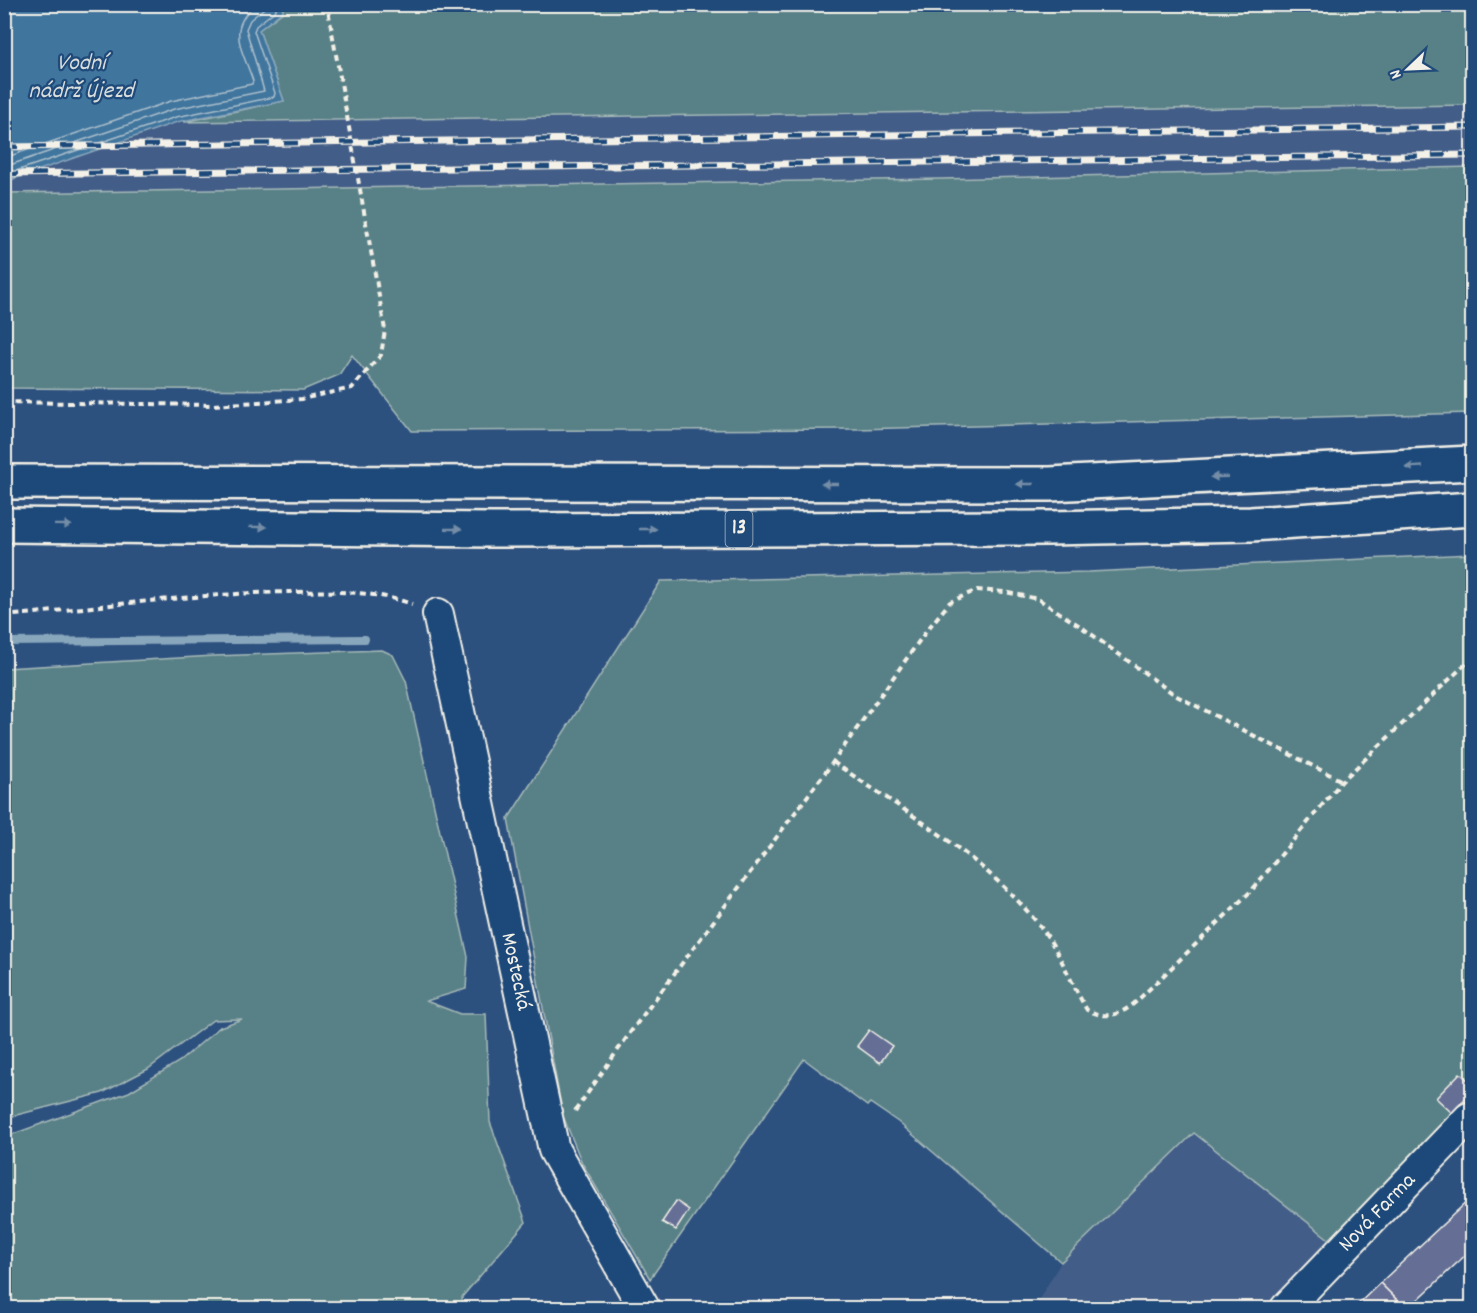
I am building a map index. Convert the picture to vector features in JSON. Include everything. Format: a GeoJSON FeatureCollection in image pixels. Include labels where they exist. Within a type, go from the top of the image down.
{"type":"FeatureCollection","features":[{"type":"Feature","properties":{"kind":"highway","name":"13"},"geometry":{"type":"LineString","coordinates":[[4,482],[1050,484],[1473,463]]}},
{"type":"Feature","properties":{"kind":"highway","name":"13"},"geometry":{"type":"LineString","coordinates":[[4,525],[479,530],[1048,528],[1251,524],[1473,509]]}},
{"type":"Feature","properties":{"kind":"street","name":"Mostecká"},"geometry":{"type":"LineString","coordinates":[[438,614],[554,1150],[644,1308]]}},
{"type":"Feature","properties":{"kind":"street","name":"Nová Farma"},"geometry":{"type":"LineString","coordinates":[[1286,1308],[1471,1118]]}},
{"type":"Feature","properties":{"kind":"path"},"geometry":{"type":"LineString","coordinates":[[4,402],[214,405],[302,399],[351,388],[381,355],[385,330],[380,297],[327,4]]}},
{"type":"Feature","properties":{"kind":"path"},"geometry":{"type":"LineString","coordinates":[[554,1150],[575,1112],[632,1030],[950,602],[977,590],[1005,592],[1038,600],[1080,626],[1174,695],[1342,782]]}},
{"type":"Feature","properties":{"kind":"path"},"geometry":{"type":"LineString","coordinates":[[4,616],[233,592],[321,591],[385,594],[438,614]]}},
{"type":"Feature","properties":{"kind":"path"},"geometry":{"type":"LineString","coordinates":[[833,762],[960,849],[1004,889],[1043,931],[1087,1010],[1099,1016],[1119,1014],[1128,1009],[1252,890],[1342,782],[1473,658]]}},
{"type":"Feature","properties":{"kind":"shaded area"},"geometry":{"type":"Polygon","coordinates":[[[1472,105],[1472,167],[941,179],[5,193],[4,125],[1472,105]]]}},
{"type":"Feature","properties":{"kind":"shaded area"},"geometry":{"type":"Polygon","coordinates":[[[1195,1133],[1334,1243],[1275,1308],[1034,1308],[1061,1262],[1195,1133]]]}},
{"type":"Feature","properties":{"kind":"green space"},"geometry":{"type":"Polygon","coordinates":[[[282,5],[1472,5],[1472,105],[184,122],[284,101],[259,30],[283,12],[282,5]]]}},
{"type":"Feature","properties":{"kind":"green space"},"geometry":{"type":"Polygon","coordinates":[[[1472,167],[1472,413],[857,429],[412,431],[352,355],[339,375],[303,390],[5,388],[5,193],[941,179],[1472,167]]]}},
{"type":"Feature","properties":{"kind":"green space"},"geometry":{"type":"Polygon","coordinates":[[[1472,554],[1472,1094],[1334,1243],[1194,1133],[1061,1262],[898,1122],[870,1103],[867,1106],[804,1059],[650,1279],[582,1163],[563,1116],[508,819],[661,581],[1089,572],[1472,554]]]}},
{"type":"Feature","properties":{"kind":"green space"},"geometry":{"type":"Polygon","coordinates":[[[382,650],[393,655],[406,681],[468,957],[466,989],[426,1001],[460,1014],[486,1014],[490,1122],[526,1222],[462,1297],[463,1308],[5,1308],[5,1137],[129,1092],[180,1061],[220,1027],[242,1019],[213,1020],[148,1069],[102,1093],[5,1118],[5,668],[214,656],[382,650]]]}},
{"type":"Feature","properties":{"kind":"water","name":"Vodní nádrž Újezd"},"geometry":{"type":"Polygon","coordinates":[[[4,5],[282,5],[283,11],[259,30],[284,101],[177,122],[5,182],[4,5]]]}},
{"type":"Feature","properties":{"kind":"building"},"geometry":{"type":"Polygon","coordinates":[[[869,1030],[892,1046],[880,1063],[857,1046],[869,1030]]]}},
{"type":"Feature","properties":{"kind":"building"},"geometry":{"type":"Polygon","coordinates":[[[1460,1073],[1472,1084],[1472,1091],[1452,1113],[1436,1098],[1460,1073]]]}},
{"type":"Feature","properties":{"kind":"building"},"geometry":{"type":"Polygon","coordinates":[[[1472,1197],[1472,1249],[1409,1308],[1405,1308],[1380,1283],[1472,1197]]]}},
{"type":"Feature","properties":{"kind":"building"},"geometry":{"type":"Polygon","coordinates":[[[676,1201],[689,1210],[676,1230],[662,1222],[676,1201]]]}},
{"type":"Feature","properties":{"kind":"building"},"geometry":{"type":"Polygon","coordinates":[[[1380,1283],[1405,1308],[1354,1308],[1380,1283]]]}},
{"type":"Feature","properties":{"kind":"waterway"},"geometry":{"type":"LineString","coordinates":[[4,642],[365,639]]}},
{"type":"Feature","properties":{"kind":"railway"},"geometry":{"type":"LineString","coordinates":[[4,147],[1472,127]]}},
{"type":"Feature","properties":{"kind":"railway"},"geometry":{"type":"LineString","coordinates":[[4,174],[1472,155]]}}]}
